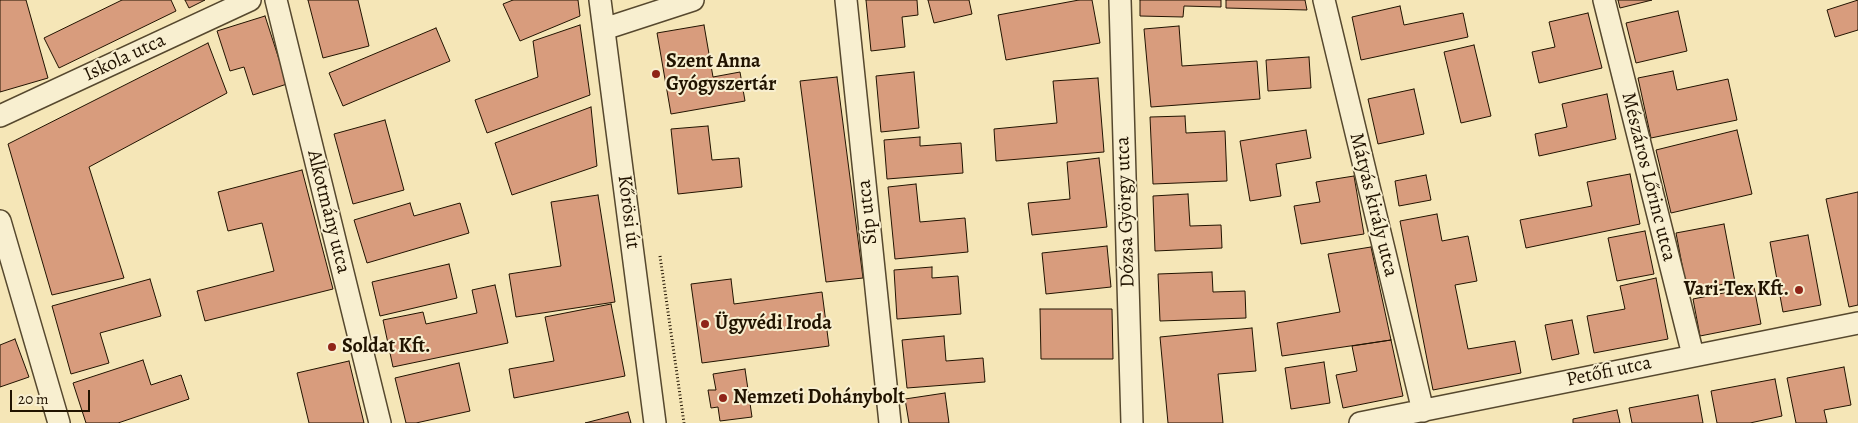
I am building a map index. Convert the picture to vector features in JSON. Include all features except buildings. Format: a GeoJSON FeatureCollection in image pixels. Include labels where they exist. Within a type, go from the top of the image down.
{"type":"FeatureCollection","features":[{"type":"Feature","properties":{"kind":"street","name":"Iskola utca"},"geometry":{"type":"LineString","coordinates":[[0,116],[250,0]]}},
{"type":"Feature","properties":{"kind":"street","name":"Alkotmány utca"},"geometry":{"type":"LineString","coordinates":[[276,0],[380,423]]}},
{"type":"Feature","properties":{"kind":"street","name":"Kőrösi út"},"geometry":{"type":"LineString","coordinates":[[600,0],[655,423]]}},
{"type":"Feature","properties":{"kind":"street"},"geometry":{"type":"LineString","coordinates":[[604,28],[692,0]]}},
{"type":"Feature","properties":{"kind":"street","name":"Síp utca"},"geometry":{"type":"LineString","coordinates":[[846,0],[890,423]]}},
{"type":"Feature","properties":{"kind":"street","name":"Dózsa György utca"},"geometry":{"type":"LineString","coordinates":[[1120,0],[1132,423]]}},
{"type":"Feature","properties":{"kind":"street","name":"Mátyás király utca"},"geometry":{"type":"LineString","coordinates":[[1324,0],[1423,411]]}},
{"type":"Feature","properties":{"kind":"street","name":"Mészáros Lőrinc utca"},"geometry":{"type":"LineString","coordinates":[[1604,0],[1693,354]]}},
{"type":"Feature","properties":{"kind":"street"},"geometry":{"type":"LineString","coordinates":[[0,221],[59,423]]}},
{"type":"Feature","properties":{"kind":"street","name":"Petőfi utca"},"geometry":{"type":"LineString","coordinates":[[1360,423],[1693,354],[1858,323]]}},
{"type":"Feature","properties":{"kind":"place","name":"Szent Anna Gyógyszertár"},"geometry":{"type":"Point","coordinates":[656,74]}},
{"type":"Feature","properties":{"kind":"place","name":"Vari-Tex Kft."},"geometry":{"type":"Point","coordinates":[1799,290]}},
{"type":"Feature","properties":{"kind":"place","name":"Ügyvédi Iroda"},"geometry":{"type":"Point","coordinates":[705,324]}},
{"type":"Feature","properties":{"kind":"place","name":"Soldat Kft."},"geometry":{"type":"Point","coordinates":[332,347]}},
{"type":"Feature","properties":{"kind":"place","name":"Nemzeti Dohánybolt"},"geometry":{"type":"Point","coordinates":[723,398]}}]}
